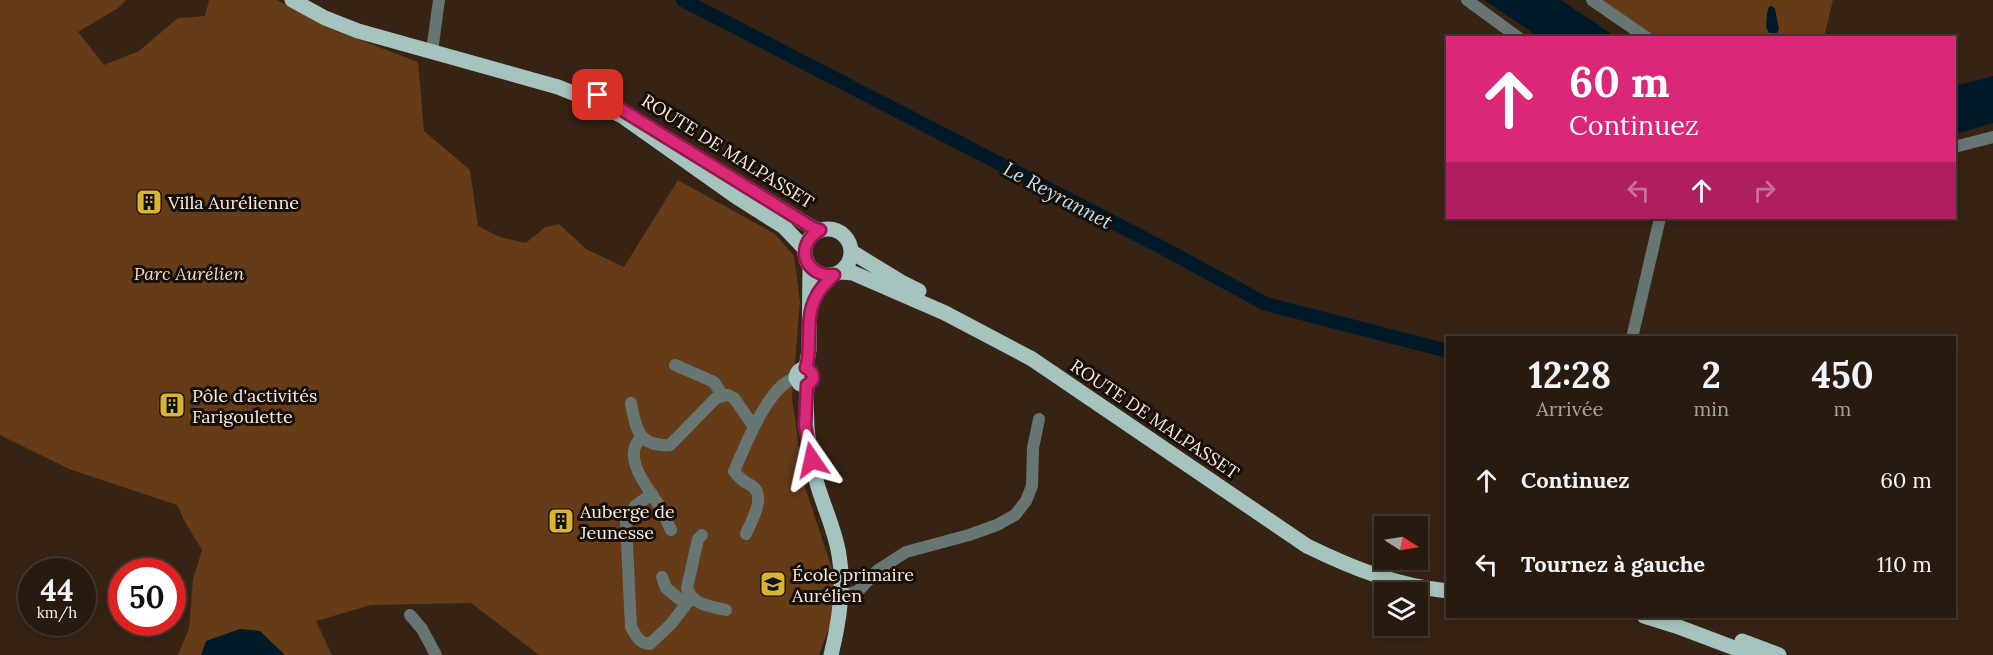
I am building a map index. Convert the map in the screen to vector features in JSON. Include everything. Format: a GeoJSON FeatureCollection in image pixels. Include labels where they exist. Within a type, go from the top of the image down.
{"type":"FeatureCollection","features":[{"type":"Feature","properties":{"kind":"main road","name":"ROUTE DE MALPASSET"},"geometry":{"type":"LineString","coordinates":[[292,0],[325,18],[358,31],[558,87],[583,97],[622,116],[735,196],[784,227],[805,249]]}},
{"type":"Feature","properties":{"kind":"main road","name":"ROUTE DE MALPASSET"},"geometry":{"type":"LineString","coordinates":[[309,0],[338,15],[368,26],[585,89],[624,109],[760,196],[820,230]]}},
{"type":"Feature","properties":{"kind":"main road"},"geometry":{"type":"LineString","coordinates":[[810,313],[822,287],[838,274],[851,260],[852,252],[846,237],[840,231],[820,230],[808,240],[805,249],[806,259],[817,273],[825,276],[838,274]]}},
{"type":"Feature","properties":{"kind":"main road","name":"ROUTE DE MALPASSET"},"geometry":{"type":"LineString","coordinates":[[852,252],[901,282],[949,304],[1034,351],[1311,539],[1345,556],[1387,572],[1446,583]]}},
{"type":"Feature","properties":{"kind":"main road"},"geometry":{"type":"LineString","coordinates":[[810,267],[809,350],[803,377],[805,426],[816,480],[840,557],[841,596],[838,628],[831,655]]}},
{"type":"Feature","properties":{"kind":"main road","name":"ROUTE DE MALPASSET"},"geometry":{"type":"LineString","coordinates":[[838,274],[853,273],[945,313],[1032,359],[1307,546],[1343,564],[1385,579],[1424,589],[1446,591]]}},
{"type":"Feature","properties":{"kind":"main road"},"geometry":{"type":"LineString","coordinates":[[1650,618],[1745,654]]}},
{"type":"Feature","properties":{"kind":"main road"},"geometry":{"type":"LineString","coordinates":[[1681,618],[1779,655]]}},
{"type":"Feature","properties":{"kind":"street"},"geometry":{"type":"LineString","coordinates":[[433,44],[439,0]]}},
{"type":"Feature","properties":{"kind":"street"},"geometry":{"type":"LineString","coordinates":[[1467,0],[1516,36]]}},
{"type":"Feature","properties":{"kind":"street"},"geometry":{"type":"LineString","coordinates":[[1592,0],[1644,36]]}},
{"type":"Feature","properties":{"kind":"street"},"geometry":{"type":"LineString","coordinates":[[1956,146],[1993,137]]}},
{"type":"Feature","properties":{"kind":"street"},"geometry":{"type":"LineString","coordinates":[[1632,336],[1660,219]]}},
{"type":"Feature","properties":{"kind":"street"},"geometry":{"type":"LineString","coordinates":[[675,365],[714,382],[722,395]]}},
{"type":"Feature","properties":{"kind":"street"},"geometry":{"type":"LineString","coordinates":[[746,534],[757,506],[758,494],[734,471],[754,427],[779,387],[789,379],[803,377]]}},
{"type":"Feature","properties":{"kind":"street"},"geometry":{"type":"LineString","coordinates":[[631,403],[636,430],[641,438],[662,446],[670,445],[716,398],[722,395],[734,398],[754,427]]}},
{"type":"Feature","properties":{"kind":"street"},"geometry":{"type":"LineString","coordinates":[[841,596],[858,591],[878,570],[906,552],[969,535],[998,525],[1015,515],[1026,501],[1032,486],[1033,448],[1039,419]]}},
{"type":"Feature","properties":{"kind":"street"},"geometry":{"type":"LineString","coordinates":[[641,438],[637,442],[634,457],[641,479],[652,494],[670,530]]}},
{"type":"Feature","properties":{"kind":"street"},"geometry":{"type":"LineString","coordinates":[[652,494],[635,506],[626,524],[631,627],[638,639],[645,644],[650,644],[671,624],[688,601],[687,588],[698,539],[702,535]]}},
{"type":"Feature","properties":{"kind":"street"},"geometry":{"type":"LineString","coordinates":[[662,577],[666,588],[688,601],[726,610]]}},
{"type":"Feature","properties":{"kind":"street"},"geometry":{"type":"LineString","coordinates":[[410,615],[422,629],[436,655]]}},
{"type":"Feature","properties":{"kind":"green space","name":"Parc Aurélien"},"geometry":{"type":"Polygon","coordinates":[[[0,0],[126,0],[118,8],[78,32],[104,65],[139,51],[178,18],[205,16],[209,0],[277,0],[326,27],[418,62],[424,131],[470,170],[478,226],[500,237],[526,243],[545,227],[559,224],[586,249],[624,267],[678,180],[775,234],[794,256],[800,302],[792,398],[804,484],[841,596],[819,655],[539,655],[471,603],[371,605],[316,621],[332,655],[178,655],[189,628],[193,579],[202,550],[177,505],[69,469],[0,435],[0,0]]]}},
{"type":"Feature","properties":{"kind":"green space"},"geometry":{"type":"Polygon","coordinates":[[[1601,0],[1833,0],[1824,36],[1654,36],[1601,0]]]}},
{"type":"Feature","properties":{"kind":"water"},"geometry":{"type":"Polygon","coordinates":[[[1484,0],[1561,0],[1615,36],[1538,36],[1484,0]]]}},
{"type":"Feature","properties":{"kind":"water"},"geometry":{"type":"Polygon","coordinates":[[[1772,6],[1775,9],[1779,29],[1777,33],[1769,33],[1766,27],[1768,9],[1772,6]]]}},
{"type":"Feature","properties":{"kind":"water"},"geometry":{"type":"Polygon","coordinates":[[[1993,76],[1993,123],[1956,134],[1956,86],[1993,76]]]}},
{"type":"Feature","properties":{"kind":"water"},"geometry":{"type":"Polygon","coordinates":[[[240,629],[260,631],[285,655],[201,655],[206,641],[240,629]]]}},
{"type":"Feature","properties":{"kind":"waterway","name":"Le Reyrannet"},"geometry":{"type":"LineString","coordinates":[[683,0],[1159,246],[1266,304],[1446,350]]}},
{"type":"Feature","properties":{"kind":"place","name":"Villa Aurélienne"},"geometry":{"type":"Point","coordinates":[149,202]}},
{"type":"Feature","properties":{"kind":"place","name":"Pôle d'activités Farigoulette"},"geometry":{"type":"Point","coordinates":[172,405]}},
{"type":"Feature","properties":{"kind":"place","name":"Auberge de Jeunesse"},"geometry":{"type":"Point","coordinates":[561,521]}},
{"type":"Feature","properties":{"kind":"place","name":"École primaire Aurélien"},"geometry":{"type":"Point","coordinates":[773,584]}},
{"type":"Feature","properties":{"kind":"route"},"geometry":{"type":"LineString","coordinates":[[598,95],[624,109],[760,196],[820,230],[808,240],[805,249],[806,259],[817,273],[825,276],[834,275],[822,287],[810,313],[806,368],[813,376],[807,385],[805,426],[812,460]]}}]}
